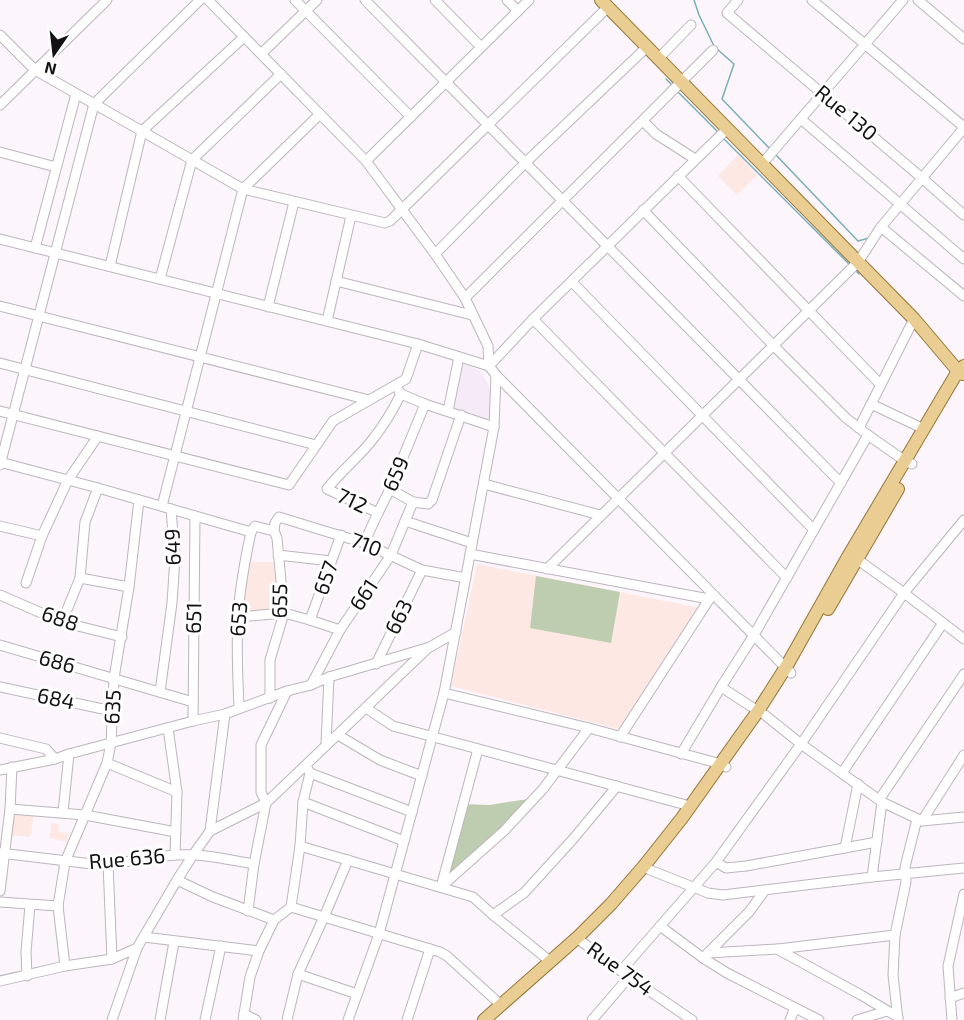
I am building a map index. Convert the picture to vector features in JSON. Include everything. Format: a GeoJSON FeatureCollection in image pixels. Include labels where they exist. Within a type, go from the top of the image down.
{"type":"FeatureCollection","features":[{"type":"Feature","properties":{"kind":"main road"},"geometry":{"type":"LineString","coordinates":[[604,4],[728,128],[963,371]]}},
{"type":"Feature","properties":{"kind":"main road"},"geometry":{"type":"LineString","coordinates":[[909,463],[924,429],[963,371]]}},
{"type":"Feature","properties":{"kind":"main road"},"geometry":{"type":"LineString","coordinates":[[495,1020],[580,940],[611,904],[647,868],[724,766],[788,670],[963,371]]}},
{"type":"Feature","properties":{"kind":"main road"},"geometry":{"type":"LineString","coordinates":[[647,868],[690,806],[724,766]]}},
{"type":"Feature","properties":{"kind":"main road"},"geometry":{"type":"LineString","coordinates":[[484,1020],[550,962],[580,940]]}},
{"type":"Feature","properties":{"kind":"street"},"geometry":{"type":"LineString","coordinates":[[0,105],[107,0]]}},
{"type":"Feature","properties":{"kind":"street"},"geometry":{"type":"LineString","coordinates":[[200,0],[94,104],[0,463],[99,488],[251,532],[255,526],[275,534]]}},
{"type":"Feature","properties":{"kind":"street"},"geometry":{"type":"LineString","coordinates":[[208,0],[366,160],[465,298],[488,346],[489,366],[496,375],[711,596],[788,670]]}},
{"type":"Feature","properties":{"kind":"street"},"geometry":{"type":"LineString","coordinates":[[296,0],[411,117]]}},
{"type":"Feature","properties":{"kind":"street"},"geometry":{"type":"LineString","coordinates":[[261,54],[317,0]]}},
{"type":"Feature","properties":{"kind":"street"},"geometry":{"type":"LineString","coordinates":[[365,0],[841,483]]}},
{"type":"Feature","properties":{"kind":"street"},"geometry":{"type":"LineString","coordinates":[[435,0],[481,47]]}},
{"type":"Feature","properties":{"kind":"street"},"geometry":{"type":"LineString","coordinates":[[507,0],[518,11]]}},
{"type":"Feature","properties":{"kind":"street"},"geometry":{"type":"LineString","coordinates":[[366,160],[529,0]]}},
{"type":"Feature","properties":{"kind":"street","name":"Rue 130"},"geometry":{"type":"LineString","coordinates":[[738,0],[727,13],[964,215]]}},
{"type":"Feature","properties":{"kind":"street"},"geometry":{"type":"LineString","coordinates":[[547,569],[858,262],[881,227],[964,128],[812,0]]}},
{"type":"Feature","properties":{"kind":"street"},"geometry":{"type":"LineString","coordinates":[[762,165],[903,0]]}},
{"type":"Feature","properties":{"kind":"street"},"geometry":{"type":"LineString","coordinates":[[918,0],[964,39]]}},
{"type":"Feature","properties":{"kind":"street"},"geometry":{"type":"LineString","coordinates":[[0,34],[35,70],[243,189],[385,223],[390,222],[488,125],[604,4]]}},
{"type":"Feature","properties":{"kind":"street"},"geometry":{"type":"LineString","coordinates":[[658,58],[691,25]]}},
{"type":"Feature","properties":{"kind":"street"},"geometry":{"type":"LineString","coordinates":[[110,266],[142,131],[244,37]]}},
{"type":"Feature","properties":{"kind":"street"},"geometry":{"type":"LineString","coordinates":[[435,254],[525,163],[647,47]]}},
{"type":"Feature","properties":{"kind":"street"},"geometry":{"type":"LineString","coordinates":[[465,298],[713,50]]}},
{"type":"Feature","properties":{"kind":"street"},"geometry":{"type":"LineString","coordinates":[[160,279],[192,160],[281,74]]}},
{"type":"Feature","properties":{"kind":"street"},"geometry":{"type":"LineString","coordinates":[[35,248],[76,94]]}},
{"type":"Feature","properties":{"kind":"street"},"geometry":{"type":"LineString","coordinates":[[243,189],[320,114]]}},
{"type":"Feature","properties":{"kind":"street"},"geometry":{"type":"LineString","coordinates":[[801,119],[964,260]]}},
{"type":"Feature","properties":{"kind":"street"},"geometry":{"type":"LineString","coordinates":[[643,121],[656,134],[695,159]]}},
{"type":"Feature","properties":{"kind":"street"},"geometry":{"type":"LineString","coordinates":[[489,366],[533,319],[728,128]]}},
{"type":"Feature","properties":{"kind":"street"},"geometry":{"type":"LineString","coordinates":[[0,152],[57,167]]}},
{"type":"Feature","properties":{"kind":"street"},"geometry":{"type":"LineString","coordinates":[[678,176],[881,385]]}},
{"type":"Feature","properties":{"kind":"street","name":"649"},"geometry":{"type":"LineString","coordinates":[[160,692],[173,592],[175,558],[167,507],[175,456],[243,189]]}},
{"type":"Feature","properties":{"kind":"street"},"geometry":{"type":"LineString","coordinates":[[268,307],[294,202]]}},
{"type":"Feature","properties":{"kind":"street"},"geometry":{"type":"LineString","coordinates":[[643,210],[846,418],[909,463]]}},
{"type":"Feature","properties":{"kind":"street"},"geometry":{"type":"LineString","coordinates":[[327,321],[351,216]]}},
{"type":"Feature","properties":{"kind":"street"},"geometry":{"type":"LineString","coordinates":[[881,227],[964,296]]}},
{"type":"Feature","properties":{"kind":"street"},"geometry":{"type":"LineString","coordinates":[[0,239],[418,344],[489,366]]}},
{"type":"Feature","properties":{"kind":"street"},"geometry":{"type":"LineString","coordinates":[[336,281],[472,315]]}},
{"type":"Feature","properties":{"kind":"street"},"geometry":{"type":"LineString","coordinates":[[572,282],[814,530]]}},
{"type":"Feature","properties":{"kind":"street"},"geometry":{"type":"LineString","coordinates":[[0,306],[369,400]]}},
{"type":"Feature","properties":{"kind":"street"},"geometry":{"type":"LineString","coordinates":[[533,319],[787,578]]}},
{"type":"Feature","properties":{"kind":"street"},"geometry":{"type":"LineString","coordinates":[[859,428],[914,319]]}},
{"type":"Feature","properties":{"kind":"street"},"geometry":{"type":"LineString","coordinates":[[0,411],[289,485],[333,421],[406,379],[418,344]]}},
{"type":"Feature","properties":{"kind":"street"},"geometry":{"type":"LineString","coordinates":[[448,411],[459,357]]}},
{"type":"Feature","properties":{"kind":"street"},"geometry":{"type":"LineString","coordinates":[[0,363],[316,445]]}},
{"type":"Feature","properties":{"kind":"street"},"geometry":{"type":"LineString","coordinates":[[348,1020],[379,934],[444,693],[494,427],[496,375]]}},
{"type":"Feature","properties":{"kind":"street"},"geometry":{"type":"LineString","coordinates":[[396,385],[401,394],[494,427]]}},
{"type":"Feature","properties":{"kind":"street","name":"712"},"geometry":{"type":"LineString","coordinates":[[378,513],[327,489],[373,439],[401,394]]}},
{"type":"Feature","properties":{"kind":"street","name":"659"},"geometry":{"type":"LineString","coordinates":[[364,543],[390,489],[425,404]]}},
{"type":"Feature","properties":{"kind":"street"},"geometry":{"type":"LineString","coordinates":[[871,404],[924,429]]}},
{"type":"Feature","properties":{"kind":"street"},"geometry":{"type":"LineString","coordinates":[[390,489],[412,502],[428,504],[432,500],[461,415]]}},
{"type":"Feature","properties":{"kind":"street"},"geometry":{"type":"LineString","coordinates":[[681,754],[754,635],[868,435]]}},
{"type":"Feature","properties":{"kind":"street"},"geometry":{"type":"LineString","coordinates":[[26,583],[42,536],[68,480],[98,436]]}},
{"type":"Feature","properties":{"kind":"street"},"geometry":{"type":"LineString","coordinates":[[484,484],[600,515]]}},
{"type":"Feature","properties":{"kind":"street"},"geometry":{"type":"LineString","coordinates":[[62,622],[80,578],[85,522],[99,488]]}},
{"type":"Feature","properties":{"kind":"street","name":"635"},"geometry":{"type":"LineString","coordinates":[[65,966],[58,906],[65,862],[108,763],[114,678],[122,637],[139,500]]}},
{"type":"Feature","properties":{"kind":"street","name":"661"},"geometry":{"type":"LineString","coordinates":[[311,685],[340,630],[391,555],[412,502]]}},
{"type":"Feature","properties":{"kind":"street","name":"651"},"geometry":{"type":"LineString","coordinates":[[193,721],[195,516]]}},
{"type":"Feature","properties":{"kind":"street","name":"710"},"geometry":{"type":"LineString","coordinates":[[275,534],[275,523],[279,517],[364,543],[422,570],[466,578]]}},
{"type":"Feature","properties":{"kind":"street"},"geometry":{"type":"LineString","coordinates":[[405,521],[472,543]]}},
{"type":"Feature","properties":{"kind":"street"},"geometry":{"type":"LineString","coordinates":[[621,971],[716,862],[801,744],[904,593],[963,525]]}},
{"type":"Feature","properties":{"kind":"street"},"geometry":{"type":"LineString","coordinates":[[0,526],[42,536]]}},
{"type":"Feature","properties":{"kind":"street","name":"653"},"geometry":{"type":"LineString","coordinates":[[239,708],[238,617],[245,558],[251,532]]}},
{"type":"Feature","properties":{"kind":"street","name":"655"},"geometry":{"type":"LineString","coordinates":[[270,698],[270,660],[284,614],[275,534]]}},
{"type":"Feature","properties":{"kind":"street","name":"657"},"geometry":{"type":"LineString","coordinates":[[310,620],[341,536]]}},
{"type":"Feature","properties":{"kind":"street"},"geometry":{"type":"LineString","coordinates":[[470,554],[711,596]]}},
{"type":"Feature","properties":{"kind":"street"},"geometry":{"type":"LineString","coordinates":[[279,555],[332,561]]}},
{"type":"Feature","properties":{"kind":"street"},"geometry":{"type":"LineString","coordinates":[[853,557],[964,639]]}},
{"type":"Feature","properties":{"kind":"street","name":"663"},"geometry":{"type":"LineString","coordinates":[[376,664],[422,570]]}},
{"type":"Feature","properties":{"kind":"street"},"geometry":{"type":"LineString","coordinates":[[80,578],[129,587]]}},
{"type":"Feature","properties":{"kind":"street","name":"688"},"geometry":{"type":"LineString","coordinates":[[0,595],[62,622],[122,637]]}},
{"type":"Feature","properties":{"kind":"street"},"geometry":{"type":"LineString","coordinates":[[620,737],[711,596]]}},
{"type":"Feature","properties":{"kind":"street"},"geometry":{"type":"LineString","coordinates":[[238,617],[284,614],[340,630]]}},
{"type":"Feature","properties":{"kind":"street"},"geometry":{"type":"LineString","coordinates":[[842,773],[943,623]]}},
{"type":"Feature","properties":{"kind":"street"},"geometry":{"type":"LineString","coordinates":[[0,770],[56,759],[225,714],[329,677],[430,647],[456,632]]}},
{"type":"Feature","properties":{"kind":"street","name":"686"},"geometry":{"type":"LineString","coordinates":[[0,645],[193,702]]}},
{"type":"Feature","properties":{"kind":"street"},"geometry":{"type":"LineString","coordinates":[[210,831],[266,803],[308,770],[326,745],[430,647]]}},
{"type":"Feature","properties":{"kind":"street"},"geometry":{"type":"LineString","coordinates":[[872,877],[880,801],[964,674]]}},
{"type":"Feature","properties":{"kind":"street"},"geometry":{"type":"LineString","coordinates":[[326,745],[329,677]]}},
{"type":"Feature","properties":{"kind":"street","name":"684"},"geometry":{"type":"LineString","coordinates":[[0,687],[112,711]]}},
{"type":"Feature","properties":{"kind":"street"},"geometry":{"type":"LineString","coordinates":[[721,687],[761,713],[880,801],[920,820],[964,817]]}},
{"type":"Feature","properties":{"kind":"street"},"geometry":{"type":"LineString","coordinates":[[248,911],[254,864],[266,803],[261,792],[261,745],[287,692]]}},
{"type":"Feature","properties":{"kind":"street"},"geometry":{"type":"LineString","coordinates":[[444,693],[589,728],[724,766]]}},
{"type":"Feature","properties":{"kind":"street"},"geometry":{"type":"LineString","coordinates":[[366,708],[393,726],[690,806]]}},
{"type":"Feature","properties":{"kind":"street"},"geometry":{"type":"LineString","coordinates":[[112,1020],[137,948],[177,880],[210,831],[225,714]]}},
{"type":"Feature","properties":{"kind":"street"},"geometry":{"type":"LineString","coordinates":[[168,728],[177,792],[176,855]]}},
{"type":"Feature","properties":{"kind":"street"},"geometry":{"type":"LineString","coordinates":[[441,887],[504,831],[543,789],[589,728]]}},
{"type":"Feature","properties":{"kind":"street"},"geometry":{"type":"LineString","coordinates":[[338,735],[380,760],[422,776]]}},
{"type":"Feature","properties":{"kind":"street"},"geometry":{"type":"LineString","coordinates":[[0,738],[46,748],[56,759]]}},
{"type":"Feature","properties":{"kind":"street"},"geometry":{"type":"LineString","coordinates":[[441,887],[478,749]]}},
{"type":"Feature","properties":{"kind":"street"},"geometry":{"type":"LineString","coordinates":[[63,812],[69,754]]}},
{"type":"Feature","properties":{"kind":"street"},"geometry":{"type":"LineString","coordinates":[[898,1019],[893,975],[895,935],[906,882],[905,867],[920,820],[964,755]]}},
{"type":"Feature","properties":{"kind":"street"},"geometry":{"type":"LineString","coordinates":[[108,763],[177,792]]}},
{"type":"Feature","properties":{"kind":"street"},"geometry":{"type":"LineString","coordinates":[[0,891],[3,829],[10,808],[12,767]]}},
{"type":"Feature","properties":{"kind":"street"},"geometry":{"type":"LineString","coordinates":[[256,1020],[243,1017],[250,977],[274,920],[291,907],[308,770]]}},
{"type":"Feature","properties":{"kind":"street"},"geometry":{"type":"LineString","coordinates":[[308,770],[412,812]]}},
{"type":"Feature","properties":{"kind":"street"},"geometry":{"type":"LineString","coordinates":[[845,848],[858,784]]}},
{"type":"Feature","properties":{"kind":"street"},"geometry":{"type":"LineString","coordinates":[[493,915],[524,893],[617,786]]}},
{"type":"Feature","properties":{"kind":"street"},"geometry":{"type":"LineString","coordinates":[[303,802],[404,841]]}},
{"type":"Feature","properties":{"kind":"street"},"geometry":{"type":"LineString","coordinates":[[10,808],[85,815],[176,832]]}},
{"type":"Feature","properties":{"kind":"street"},"geometry":{"type":"LineString","coordinates":[[716,862],[726,868],[746,866],[877,842]]}},
{"type":"Feature","properties":{"kind":"street"},"geometry":{"type":"LineString","coordinates":[[300,846],[473,897],[550,962]]}},
{"type":"Feature","properties":{"kind":"street","name":"Rue 636"},"geometry":{"type":"LineString","coordinates":[[2,854],[65,862],[108,864],[193,855],[254,864]]}},
{"type":"Feature","properties":{"kind":"street"},"geometry":{"type":"LineString","coordinates":[[286,1020],[298,974],[348,860]]}},
{"type":"Feature","properties":{"kind":"street"},"geometry":{"type":"LineString","coordinates":[[108,864],[112,959]]}},
{"type":"Feature","properties":{"kind":"street"},"geometry":{"type":"LineString","coordinates":[[647,868],[723,896],[964,868]]}},
{"type":"Feature","properties":{"kind":"street"},"geometry":{"type":"LineString","coordinates":[[177,880],[213,897],[274,920]]}},
{"type":"Feature","properties":{"kind":"street"},"geometry":{"type":"LineString","coordinates":[[705,955],[749,912],[765,890]]}},
{"type":"Feature","properties":{"kind":"street"},"geometry":{"type":"LineString","coordinates":[[952,1020],[948,966],[964,894]]}},
{"type":"Feature","properties":{"kind":"street"},"geometry":{"type":"LineString","coordinates":[[0,902],[58,906]]}},
{"type":"Feature","properties":{"kind":"street"},"geometry":{"type":"LineString","coordinates":[[27,976],[26,952],[30,905]]}},
{"type":"Feature","properties":{"kind":"street"},"geometry":{"type":"LineString","coordinates":[[291,907],[447,956],[501,1005]]}},
{"type":"Feature","properties":{"kind":"street"},"geometry":{"type":"LineString","coordinates":[[660,926],[705,955],[727,973],[819,1020]]}},
{"type":"Feature","properties":{"kind":"street"},"geometry":{"type":"LineString","coordinates":[[705,955],[895,935]]}},
{"type":"Feature","properties":{"kind":"street"},"geometry":{"type":"LineString","coordinates":[[144,937],[259,951]]}},
{"type":"Feature","properties":{"kind":"street","name":"Rue 754"},"geometry":{"type":"LineString","coordinates":[[580,940],[629,978],[692,1020]]}},
{"type":"Feature","properties":{"kind":"street"},"geometry":{"type":"LineString","coordinates":[[160,1020],[174,942]]}},
{"type":"Feature","properties":{"kind":"street"},"geometry":{"type":"LineString","coordinates":[[205,1020],[221,946]]}},
{"type":"Feature","properties":{"kind":"street"},"geometry":{"type":"LineString","coordinates":[[0,981],[65,966],[112,959],[137,948]]}},
{"type":"Feature","properties":{"kind":"street"},"geometry":{"type":"LineString","coordinates":[[407,1020],[430,949]]}},
{"type":"Feature","properties":{"kind":"street"},"geometry":{"type":"LineString","coordinates":[[777,949],[861,995],[898,1019]]}},
{"type":"Feature","properties":{"kind":"street"},"geometry":{"type":"LineString","coordinates":[[298,974],[357,994]]}},
{"type":"Feature","properties":{"kind":"street"},"geometry":{"type":"LineString","coordinates":[[591,1020],[629,978]]}},
{"type":"Feature","properties":{"kind":"street"},"geometry":{"type":"LineString","coordinates":[[950,998],[964,993]]}},
{"type":"Feature","properties":{"kind":"street"},"geometry":{"type":"LineString","coordinates":[[790,1020],[795,1008]]}},
{"type":"Feature","properties":{"kind":"street"},"geometry":{"type":"LineString","coordinates":[[857,1020],[887,1011]]}},
{"type":"Feature","properties":{"kind":"shaded area"},"geometry":{"type":"Polygon","coordinates":[[[738,155],[757,175],[737,195],[718,176],[738,155]]]}},
{"type":"Feature","properties":{"kind":"shaded area"},"geometry":{"type":"Polygon","coordinates":[[[459,363],[479,370],[494,394],[488,421],[450,410],[459,363]]]}},
{"type":"Feature","properties":{"kind":"shaded area"},"geometry":{"type":"Polygon","coordinates":[[[248,562],[274,562],[279,612],[239,614],[248,562]]]}},
{"type":"Feature","properties":{"kind":"shaded area"},"geometry":{"type":"Polygon","coordinates":[[[477,564],[700,608],[622,730],[451,686],[477,564]]]}},
{"type":"Feature","properties":{"kind":"shaded area"},"geometry":{"type":"Polygon","coordinates":[[[11,811],[34,814],[30,837],[9,835],[11,811]]]}},
{"type":"Feature","properties":{"kind":"shaded area"},"geometry":{"type":"Polygon","coordinates":[[[51,823],[58,824],[59,832],[69,833],[67,842],[50,838],[51,823]]]}},
{"type":"Feature","properties":{"kind":"green space"},"geometry":{"type":"Polygon","coordinates":[[[536,576],[620,592],[611,643],[530,628],[536,576]]]}},
{"type":"Feature","properties":{"kind":"green space"},"geometry":{"type":"Polygon","coordinates":[[[535,798],[441,887],[463,804],[489,805],[535,798]]]}},
{"type":"Feature","properties":{"kind":"waterway"},"geometry":{"type":"LineString","coordinates":[[694,0],[714,46]]}},
{"type":"Feature","properties":{"kind":"waterway"},"geometry":{"type":"LineString","coordinates":[[717,49],[734,64],[722,99],[771,150]]}},
{"type":"Feature","properties":{"kind":"waterway"},"geometry":{"type":"LineString","coordinates":[[666,79],[672,85]]}},
{"type":"Feature","properties":{"kind":"waterway"},"geometry":{"type":"LineString","coordinates":[[677,91],[718,132]]}},
{"type":"Feature","properties":{"kind":"waterway"},"geometry":{"type":"LineString","coordinates":[[723,138],[849,264]]}},
{"type":"Feature","properties":{"kind":"waterway"},"geometry":{"type":"LineString","coordinates":[[776,155],[858,241],[869,238]]}},
{"type":"Feature","properties":{"kind":"waterway"},"geometry":{"type":"LineString","coordinates":[[855,270],[859,274]]}}]}
